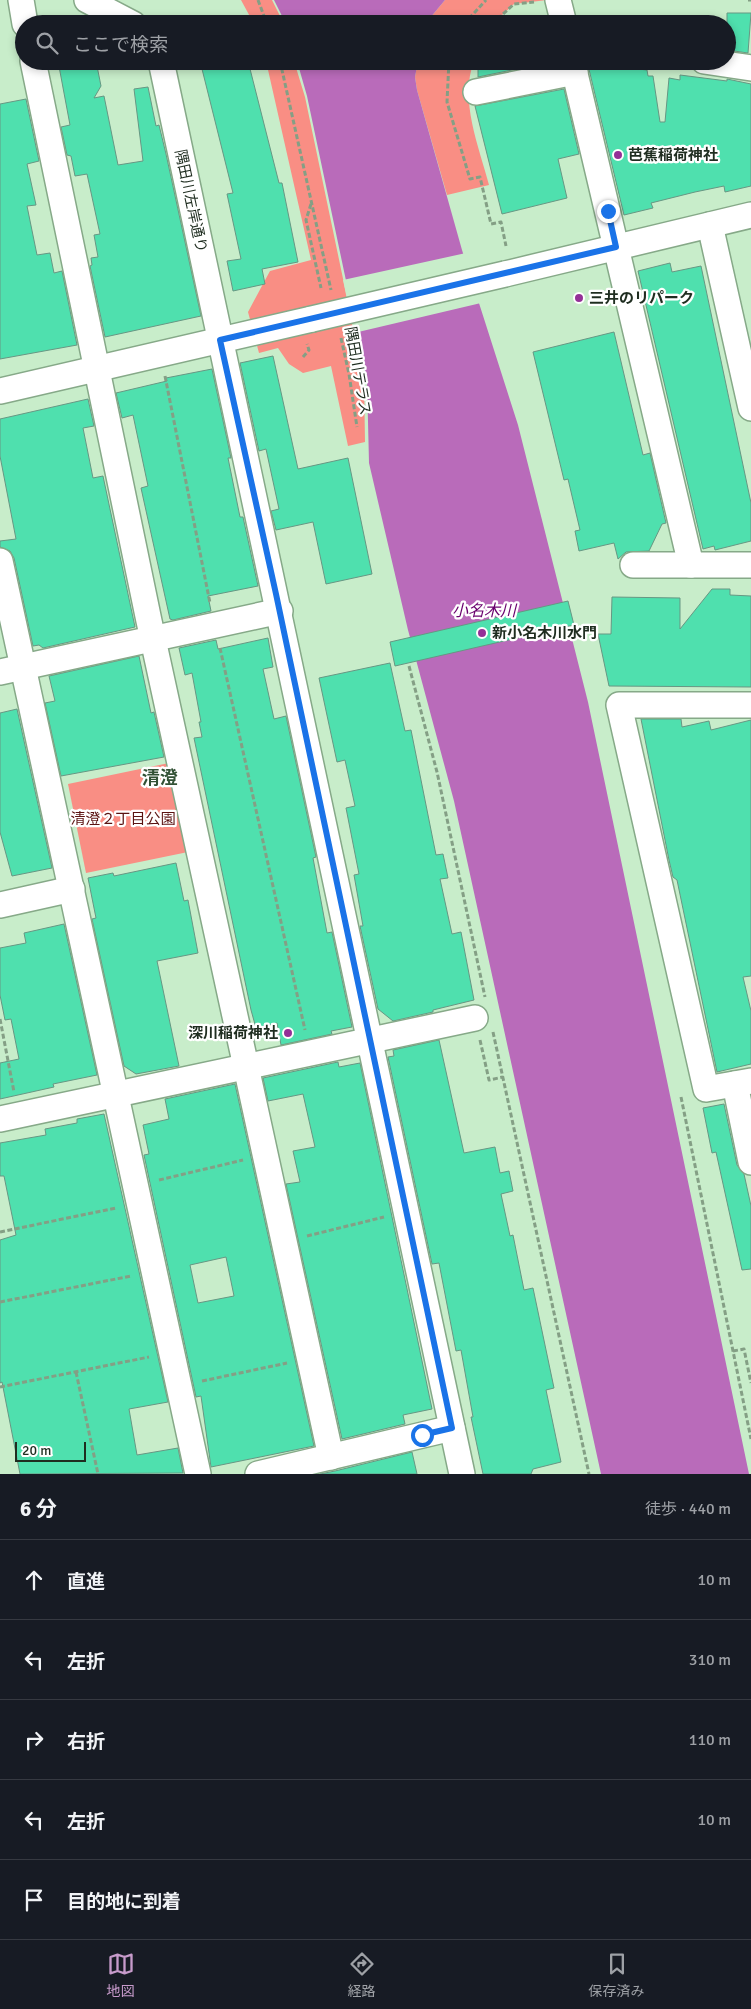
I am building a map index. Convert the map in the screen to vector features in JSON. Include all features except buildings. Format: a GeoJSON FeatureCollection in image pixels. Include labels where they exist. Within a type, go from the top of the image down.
{"type":"FeatureCollection","features":[{"type":"Feature","properties":{"kind":"street"},"geometry":{"type":"LineString","coordinates":[[20,0],[24,15]]}},
{"type":"Feature","properties":{"kind":"street"},"geometry":{"type":"LineString","coordinates":[[87,0],[116,15]]}},
{"type":"Feature","properties":{"kind":"street"},"geometry":{"type":"LineString","coordinates":[[548,0],[558,15]]}},
{"type":"Feature","properties":{"kind":"street"},"geometry":{"type":"LineString","coordinates":[[736,66],[751,68]]}},
{"type":"Feature","properties":{"kind":"street"},"geometry":{"type":"LineString","coordinates":[[35,70],[153,640],[331,1456]]}},
{"type":"Feature","properties":{"kind":"street","name":"隅田川左岸通り"},"geometry":{"type":"LineString","coordinates":[[163,70],[280,611],[462,1474]]}},
{"type":"Feature","properties":{"kind":"street"},"geometry":{"type":"LineString","coordinates":[[476,92],[562,70]]}},
{"type":"Feature","properties":{"kind":"street"},"geometry":{"type":"LineString","coordinates":[[575,70],[691,565]]}},
{"type":"Feature","properties":{"kind":"street"},"geometry":{"type":"LineString","coordinates":[[0,391],[220,340],[309,330],[505,274],[751,215]]}},
{"type":"Feature","properties":{"kind":"street"},"geometry":{"type":"LineString","coordinates":[[710,225],[751,408]]}},
{"type":"Feature","properties":{"kind":"street"},"geometry":{"type":"LineString","coordinates":[[0,561],[12,670],[72,889],[198,1474]]}},
{"type":"Feature","properties":{"kind":"street"},"geometry":{"type":"LineString","coordinates":[[633,565],[751,565]]}},
{"type":"Feature","properties":{"kind":"street"},"geometry":{"type":"LineString","coordinates":[[12,670],[280,611]]}},
{"type":"Feature","properties":{"kind":"street"},"geometry":{"type":"LineString","coordinates":[[751,705],[619,705],[706,1089],[743,1083],[751,1162]]}},
{"type":"Feature","properties":{"kind":"street"},"geometry":{"type":"LineString","coordinates":[[0,905],[72,889]]}},
{"type":"Feature","properties":{"kind":"street"},"geometry":{"type":"LineString","coordinates":[[9,1117],[484,1016]]}},
{"type":"Feature","properties":{"kind":"street"},"geometry":{"type":"LineString","coordinates":[[258,1474],[308,1468],[331,1456],[452,1428]]}},
{"type":"Feature","properties":{"kind":"path"},"geometry":{"type":"LineString","coordinates":[[258,0],[264,15]]}},
{"type":"Feature","properties":{"kind":"path"},"geometry":{"type":"LineString","coordinates":[[472,15],[486,0]]}},
{"type":"Feature","properties":{"kind":"path"},"geometry":{"type":"LineString","coordinates":[[502,15],[514,4],[548,0]]}},
{"type":"Feature","properties":{"kind":"path"},"geometry":{"type":"LineString","coordinates":[[282,70],[332,298]]}},
{"type":"Feature","properties":{"kind":"path"},"geometry":{"type":"LineString","coordinates":[[449,70],[447,102],[470,179],[480,177],[491,224],[501,222],[506,246]]}},
{"type":"Feature","properties":{"kind":"path"},"geometry":{"type":"LineString","coordinates":[[311,202],[306,220],[321,288]]}},
{"type":"Feature","properties":{"kind":"path"},"geometry":{"type":"LineString","coordinates":[[303,357],[309,350],[309,330]]}},
{"type":"Feature","properties":{"kind":"path","name":"隅田川テラス"},"geometry":{"type":"LineString","coordinates":[[341,336],[349,374],[356,427]]}},
{"type":"Feature","properties":{"kind":"path"},"geometry":{"type":"LineString","coordinates":[[160,354],[215,626],[310,1053]]}},
{"type":"Feature","properties":{"kind":"path"},"geometry":{"type":"LineString","coordinates":[[409,666],[437,772],[484,1016],[503,1077],[589,1474]]}},
{"type":"Feature","properties":{"kind":"path"},"geometry":{"type":"LineString","coordinates":[[484,1016],[489,1080],[503,1077]]}},
{"type":"Feature","properties":{"kind":"path"},"geometry":{"type":"LineString","coordinates":[[0,1019],[9,1117]]}},
{"type":"Feature","properties":{"kind":"path"},"geometry":{"type":"LineString","coordinates":[[0,1232],[137,1194],[265,1155]]}},
{"type":"Feature","properties":{"kind":"path"},"geometry":{"type":"LineString","coordinates":[[284,1241],[406,1211]]}},
{"type":"Feature","properties":{"kind":"path"},"geometry":{"type":"LineString","coordinates":[[0,1302],[154,1272]]}},
{"type":"Feature","properties":{"kind":"path"},"geometry":{"type":"LineString","coordinates":[[733,1352],[744,1349],[751,1383]]}},
{"type":"Feature","properties":{"kind":"path"},"geometry":{"type":"LineString","coordinates":[[0,1387],[172,1352]]}},
{"type":"Feature","properties":{"kind":"path"},"geometry":{"type":"LineString","coordinates":[[179,1386],[310,1358]]}},
{"type":"Feature","properties":{"kind":"path"},"geometry":{"type":"LineString","coordinates":[[76,1372],[98,1474]]}},
{"type":"Feature","properties":{"kind":"green space"},"geometry":{"type":"Polygon","coordinates":[[[241,0],[272,0],[280,15],[249,15],[241,0]]]}},
{"type":"Feature","properties":{"kind":"green space"},"geometry":{"type":"Polygon","coordinates":[[[445,0],[547,0],[514,4],[502,15],[432,15],[445,0]]]}},
{"type":"Feature","properties":{"kind":"green space"},"geometry":{"type":"Polygon","coordinates":[[[268,70],[297,70],[305,97],[364,379],[365,442],[348,446],[331,366],[303,373],[289,364],[278,348],[259,353],[248,312],[270,271],[311,260],[268,70]]]}},
{"type":"Feature","properties":{"kind":"green space"},"geometry":{"type":"Polygon","coordinates":[[[416,70],[472,70],[469,91],[472,123],[489,185],[447,195],[415,77],[416,70]]]}},
{"type":"Feature","properties":{"kind":"green space","name":"清澄２丁目公園"},"geometry":{"type":"Polygon","coordinates":[[[169,763],[188,852],[86,873],[68,784],[169,763]]]}},
{"type":"Feature","properties":{"kind":"water"},"geometry":{"type":"Polygon","coordinates":[[[274,0],[445,0],[432,15],[282,15],[274,0]]]}},
{"type":"Feature","properties":{"kind":"water","name":"小名木川"},"geometry":{"type":"Polygon","coordinates":[[[300,70],[416,70],[415,77],[417,90],[462,250],[518,425],[588,702],[749,1474],[601,1474],[454,801],[408,630],[369,463],[367,380],[307,96],[300,70]]]}},
{"type":"Feature","properties":{"kind":"pier"},"geometry":{"type":"Polygon","coordinates":[[[466,253],[481,303],[354,333],[343,280],[466,253]]]}},
{"type":"Feature","properties":{"kind":"place","name":"芭蕉稲荷神社"},"geometry":{"type":"Point","coordinates":[618,155]}},
{"type":"Feature","properties":{"kind":"place","name":"三井のリパーク"},"geometry":{"type":"Point","coordinates":[579,298]}},
{"type":"Feature","properties":{"kind":"place","name":"新小名木川水門"},"geometry":{"type":"Point","coordinates":[482,633]}},
{"type":"Feature","properties":{"kind":"place","name":"深川稲荷神社"},"geometry":{"type":"Point","coordinates":[288,1033]}},
{"type":"Feature","properties":{"kind":"district","name":"清澄"},"geometry":{"type":"Point","coordinates":[160,778]}},
{"type":"Feature","properties":{"kind":"route"},"geometry":{"type":"LineString","coordinates":[[422,1435],[452,1428],[276,594],[220,340],[616,247],[608,211]]}}]}
